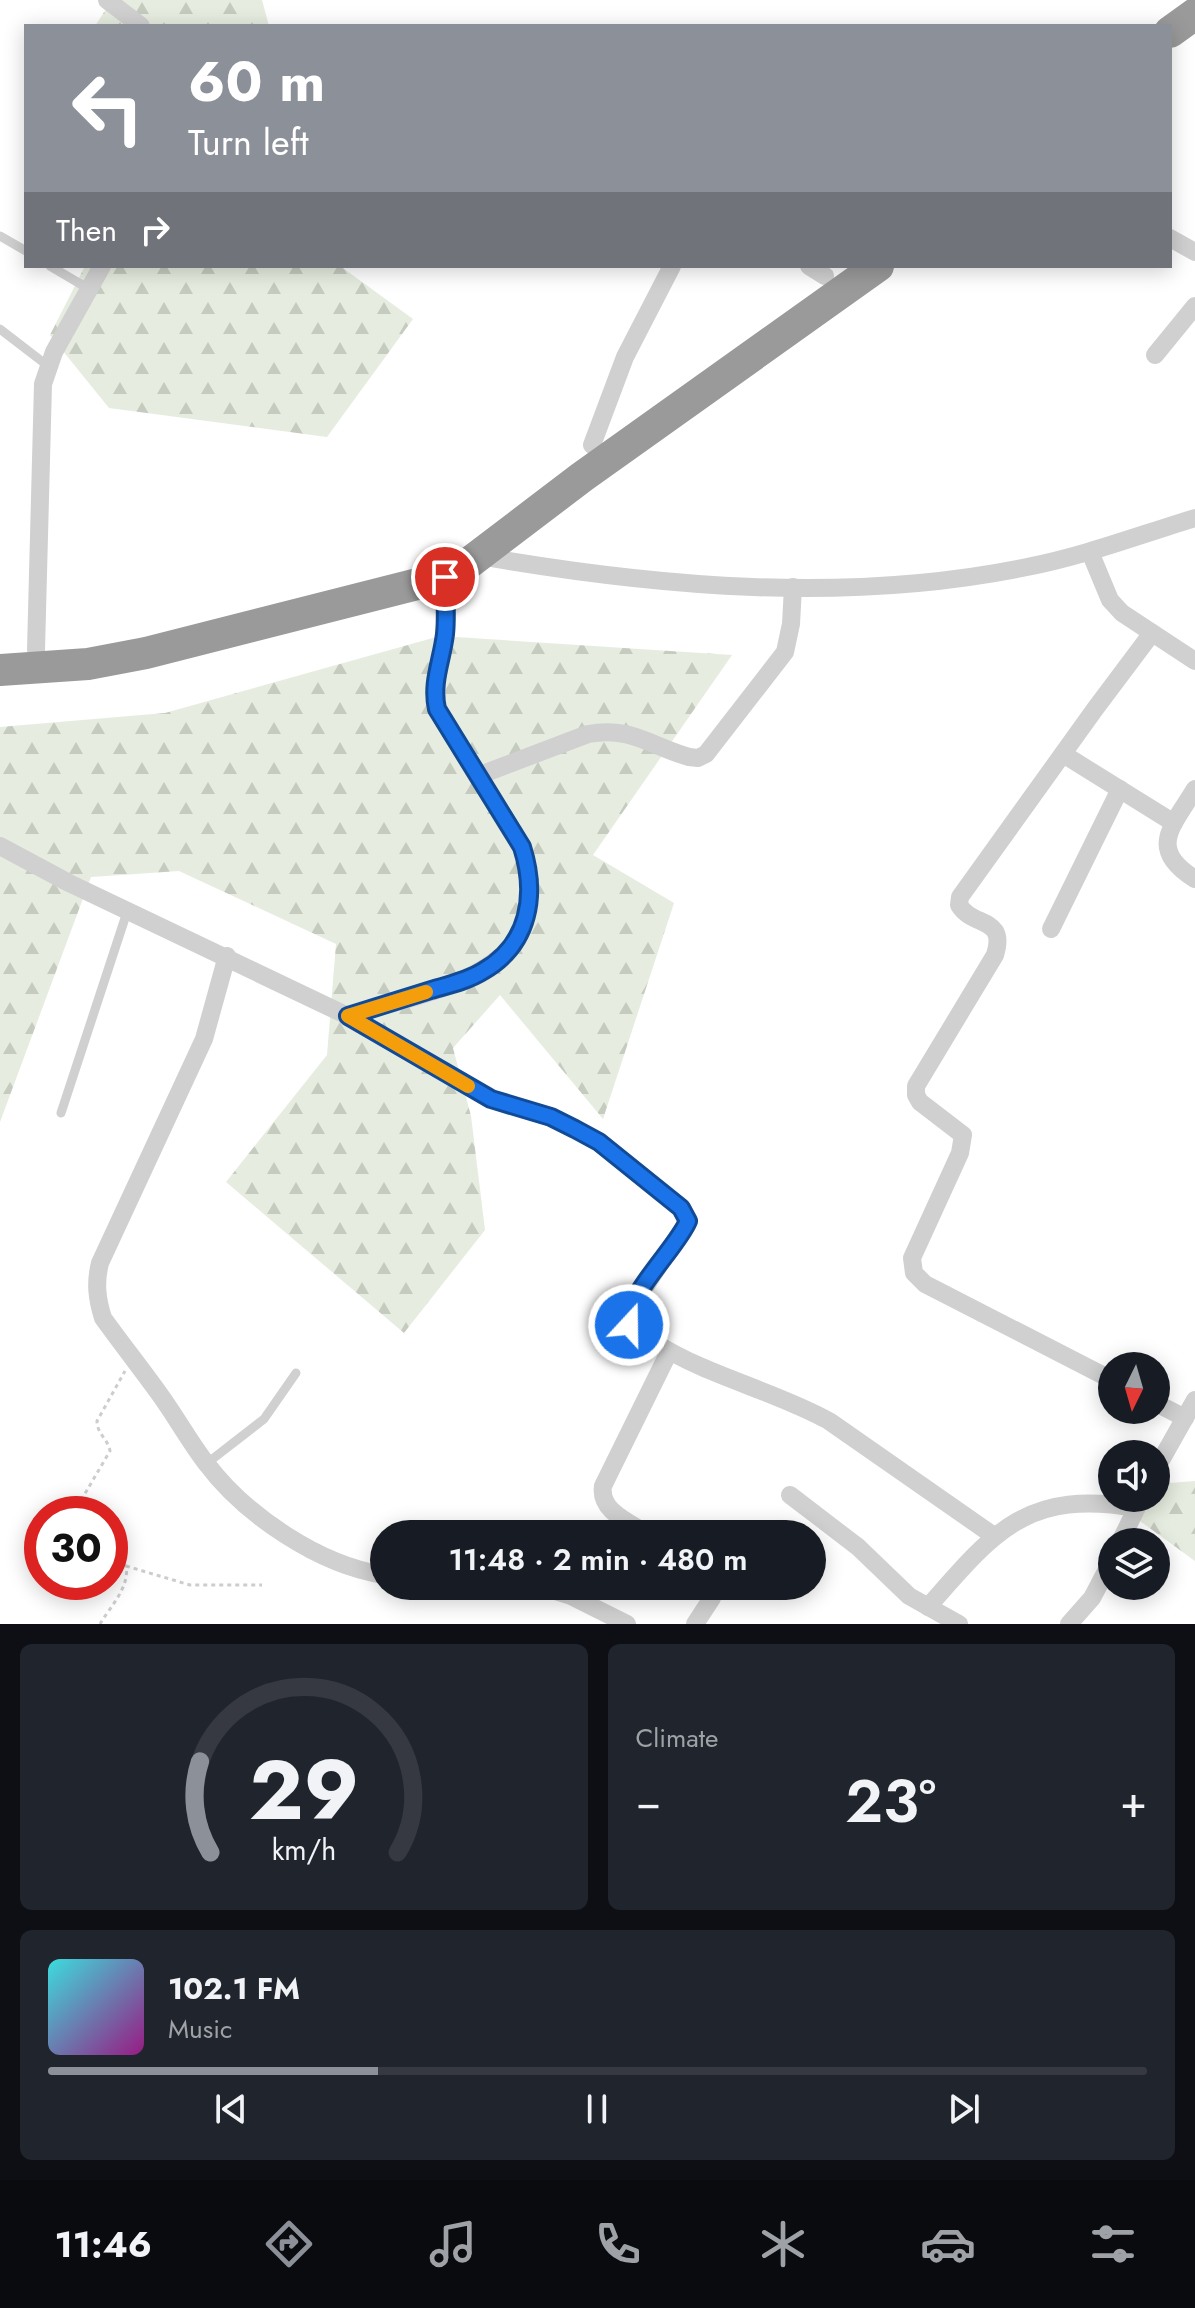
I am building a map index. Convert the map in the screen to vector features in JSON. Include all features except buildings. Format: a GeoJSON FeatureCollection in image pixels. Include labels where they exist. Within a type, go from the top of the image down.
{"type":"FeatureCollection","features":[{"type":"Feature","properties":{"kind":"highway"},"geometry":{"type":"LineString","coordinates":[[1172,31],[1195,14]]}},
{"type":"Feature","properties":{"kind":"highway"},"geometry":{"type":"LineString","coordinates":[[1172,54],[1195,37]]}},
{"type":"Feature","properties":{"kind":"highway"},"geometry":{"type":"LineString","coordinates":[[0,670],[88,664],[146,653],[445,577],[479,556],[582,477],[875,268]]}},
{"type":"Feature","properties":{"kind":"highway"},"geometry":{"type":"LineString","coordinates":[[0,651],[36,650],[136,637],[424,566],[456,549],[825,269]]}},
{"type":"Feature","properties":{"kind":"street"},"geometry":{"type":"LineString","coordinates":[[107,0],[138,24]]}},
{"type":"Feature","properties":{"kind":"street"},"geometry":{"type":"LineString","coordinates":[[1184,0],[1195,6]]}},
{"type":"Feature","properties":{"kind":"street"},"geometry":{"type":"LineString","coordinates":[[1172,239],[1195,252]]}},
{"type":"Feature","properties":{"kind":"street"},"geometry":{"type":"LineString","coordinates":[[36,650],[41,405],[48,366],[101,268]]}},
{"type":"Feature","properties":{"kind":"street"},"geometry":{"type":"LineString","coordinates":[[592,445],[625,357],[671,268]]}},
{"type":"Feature","properties":{"kind":"street"},"geometry":{"type":"LineString","coordinates":[[1155,355],[1195,306]]}},
{"type":"Feature","properties":{"kind":"street"},"geometry":{"type":"LineString","coordinates":[[479,556],[571,572],[660,582],[793,587],[962,578],[1090,552],[1195,518]]}},
{"type":"Feature","properties":{"kind":"street"},"geometry":{"type":"LineString","coordinates":[[1090,552],[1110,600],[1122,613],[1195,661]]}},
{"type":"Feature","properties":{"kind":"street"},"geometry":{"type":"LineString","coordinates":[[348,1016],[462,981],[483,971],[503,957],[526,917],[531,893],[530,873],[522,847],[437,709],[435,697],[446,628],[445,577]]}},
{"type":"Feature","properties":{"kind":"street"},"geometry":{"type":"LineString","coordinates":[[480,775],[603,731],[625,732],[689,757],[698,758],[706,754],[785,652],[791,624],[793,587]]}},
{"type":"Feature","properties":{"kind":"street"},"geometry":{"type":"LineString","coordinates":[[1098,1373],[925,1284],[914,1273],[912,1258],[960,1153],[963,1135],[920,1102],[916,1086],[998,946],[998,935],[992,926],[963,912],[959,905],[960,897],[1152,633]]}},
{"type":"Feature","properties":{"kind":"street"},"geometry":{"type":"LineString","coordinates":[[1063,754],[1174,823]]}},
{"type":"Feature","properties":{"kind":"street"},"geometry":{"type":"LineString","coordinates":[[1051,929],[1120,789]]}},
{"type":"Feature","properties":{"kind":"street"},"geometry":{"type":"LineString","coordinates":[[1195,789],[1174,823],[1167,842],[1168,852],[1181,870],[1195,879]]}},
{"type":"Feature","properties":{"kind":"street"},"geometry":{"type":"LineString","coordinates":[[0,846],[69,883],[348,1016],[491,1099],[551,1117],[599,1142],[681,1208],[688,1221],[628,1317],[633,1330],[669,1352],[727,1379],[809,1410],[829,1421],[994,1536]]}},
{"type":"Feature","properties":{"kind":"street"},"geometry":{"type":"LineString","coordinates":[[227,956],[204,1039],[97,1276],[97,1293],[103,1318],[206,1464],[231,1493],[278,1530],[347,1566],[370,1572]]}},
{"type":"Feature","properties":{"kind":"street"},"geometry":{"type":"LineString","coordinates":[[627,1520],[603,1503],[603,1486],[669,1352]]}},
{"type":"Feature","properties":{"kind":"street"},"geometry":{"type":"LineString","coordinates":[[1170,1444],[1195,1400]]}},
{"type":"Feature","properties":{"kind":"street"},"geometry":{"type":"LineString","coordinates":[[1170,1410],[1185,1418]]}},
{"type":"Feature","properties":{"kind":"street"},"geometry":{"type":"LineString","coordinates":[[790,1495],[858,1547],[909,1596],[959,1624]]}},
{"type":"Feature","properties":{"kind":"street"},"geometry":{"type":"LineString","coordinates":[[928,1607],[978,1549],[1023,1516],[1051,1507],[1098,1504]]}},
{"type":"Feature","properties":{"kind":"street"},"geometry":{"type":"LineString","coordinates":[[1069,1624],[1098,1587]]}},
{"type":"Feature","properties":{"kind":"street"},"geometry":{"type":"LineString","coordinates":[[579,1600],[627,1624]]}},
{"type":"Feature","properties":{"kind":"street"},"geometry":{"type":"LineString","coordinates":[[695,1624],[711,1600]]}},
{"type":"Feature","properties":{"kind":"lane"},"geometry":{"type":"LineString","coordinates":[[0,236],[24,250]]}},
{"type":"Feature","properties":{"kind":"lane"},"geometry":{"type":"LineString","coordinates":[[53,268],[89,289]]}},
{"type":"Feature","properties":{"kind":"lane"},"geometry":{"type":"LineString","coordinates":[[0,329],[48,366]]}},
{"type":"Feature","properties":{"kind":"lane"},"geometry":{"type":"LineString","coordinates":[[61,1113],[128,909]]}},
{"type":"Feature","properties":{"kind":"lane"},"geometry":{"type":"LineString","coordinates":[[206,1464],[264,1419],[296,1373]]}},
{"type":"Feature","properties":{"kind":"path"},"geometry":{"type":"LineString","coordinates":[[84,1496],[110,1451],[109,1444],[97,1429],[97,1421],[133,1358]]}},
{"type":"Feature","properties":{"kind":"path"},"geometry":{"type":"LineString","coordinates":[[128,1567],[190,1585],[262,1585]]}},
{"type":"Feature","properties":{"kind":"path"},"geometry":{"type":"LineString","coordinates":[[100,1624],[115,1600]]}},
{"type":"Feature","properties":{"kind":"green space"},"geometry":{"type":"Polygon","coordinates":[[[112,0],[262,0],[268,24],[96,24],[112,0]]]}},
{"type":"Feature","properties":{"kind":"green space"},"geometry":{"type":"Polygon","coordinates":[[[84,268],[343,268],[413,319],[327,437],[109,408],[50,335],[84,268]]]}},
{"type":"Feature","properties":{"kind":"green space"},"geometry":{"type":"Polygon","coordinates":[[[440,636],[732,655],[593,855],[674,903],[603,1119],[500,995],[453,1048],[471,1116],[485,1230],[404,1333],[226,1182],[327,1055],[336,944],[179,871],[91,877],[0,1122],[0,727],[165,713],[440,636]]]}},
{"type":"Feature","properties":{"kind":"green space"},"geometry":{"type":"Polygon","coordinates":[[[1195,1481],[1195,1561],[1170,1543],[1170,1528],[1150,1528],[1133,1516],[1136,1512],[1170,1512],[1170,1483],[1195,1481]]]}},
{"type":"Feature","properties":{"kind":"slow traffic"},"geometry":{"type":"LineString","coordinates":[[426,992],[348,1016],[468,1086]]}},
{"type":"Feature","properties":{"kind":"route"},"geometry":{"type":"LineString","coordinates":[[445,577],[446,628],[436,681],[437,709],[522,847],[530,873],[531,893],[526,917],[503,957],[483,971],[462,981],[348,1016],[491,1099],[551,1117],[599,1142],[681,1208],[688,1221],[685,1229],[630,1310],[629,1325]]}}]}
